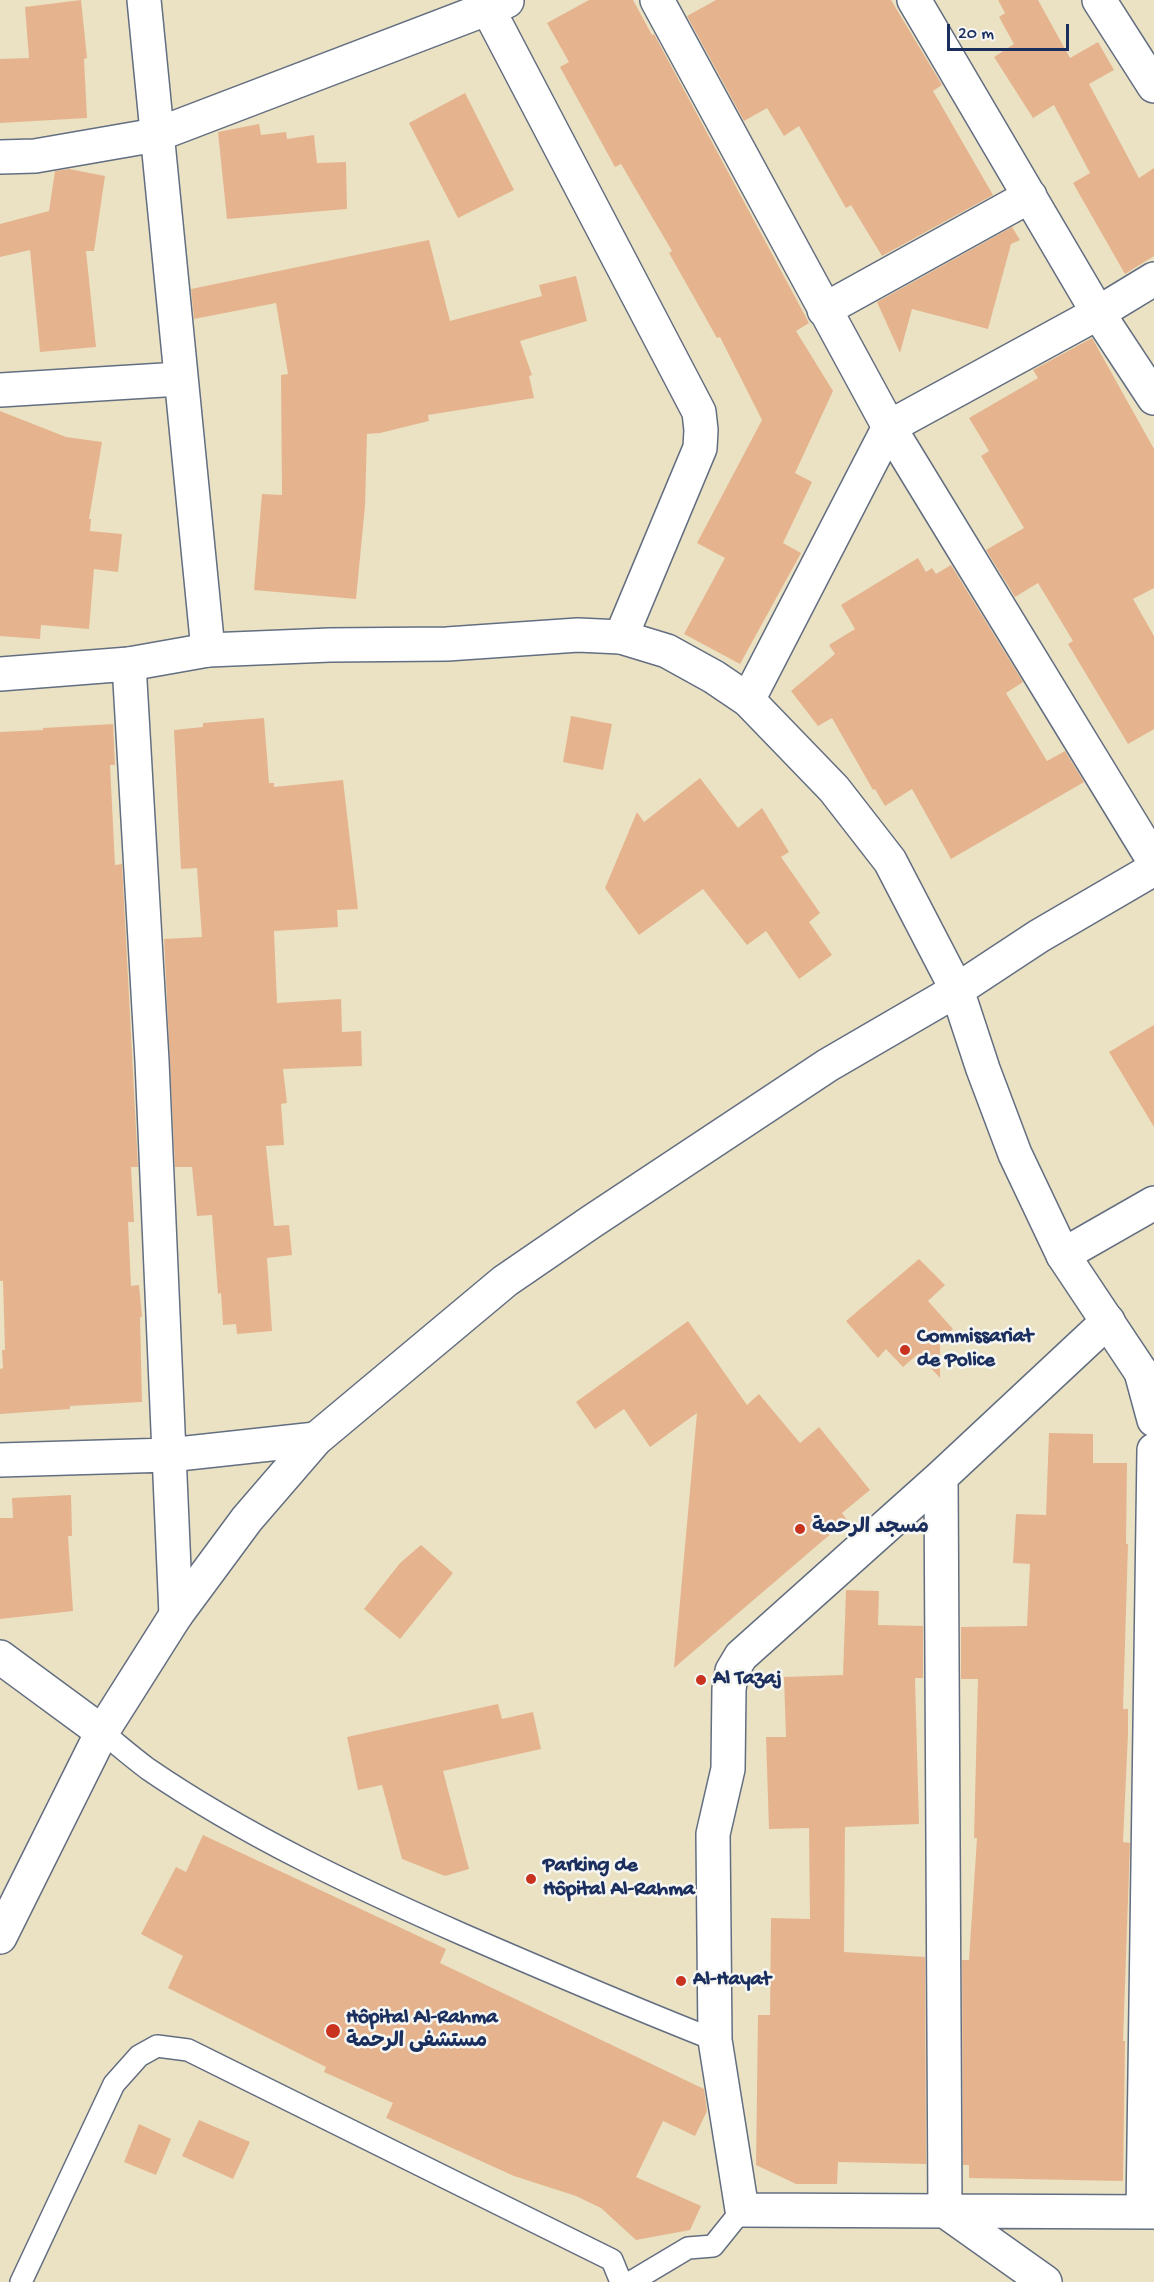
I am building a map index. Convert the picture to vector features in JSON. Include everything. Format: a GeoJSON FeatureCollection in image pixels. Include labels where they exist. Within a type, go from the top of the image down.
{"type":"FeatureCollection","features":[{"type":"Feature","properties":{"kind":"street"},"geometry":{"type":"LineString","coordinates":[[144,0],[208,650]]}},
{"type":"Feature","properties":{"kind":"street"},"geometry":{"type":"LineString","coordinates":[[657,0],[889,427],[1154,861]]}},
{"type":"Feature","properties":{"kind":"street"},"geometry":{"type":"LineString","coordinates":[[914,0],[1098,313],[1154,398]]}},
{"type":"Feature","properties":{"kind":"street"},"geometry":{"type":"LineString","coordinates":[[1099,0],[1154,86]]}},
{"type":"Feature","properties":{"kind":"street"},"geometry":{"type":"LineString","coordinates":[[0,156],[35,156],[156,135],[498,5],[699,412],[700,448],[621,637]]}},
{"type":"Feature","properties":{"kind":"street"},"geometry":{"type":"LineString","coordinates":[[824,310],[1030,196]]}},
{"type":"Feature","properties":{"kind":"street"},"geometry":{"type":"LineString","coordinates":[[748,700],[889,427],[1098,313],[1154,279]]}},
{"type":"Feature","properties":{"kind":"street"},"geometry":{"type":"LineString","coordinates":[[0,390],[180,379]]}},
{"type":"Feature","properties":{"kind":"street"},"geometry":{"type":"LineString","coordinates":[[0,674],[129,664],[208,650],[330,645],[447,644],[578,635],[621,637],[667,651],[714,677],[748,700],[834,789],[890,861],[957,990],[983,1069],[1015,1154],[1063,1255],[1148,1380],[1154,1420]]}},
{"type":"Feature","properties":{"kind":"street"},"geometry":{"type":"LineString","coordinates":[[129,664],[152,1061],[176,1615]]}},
{"type":"Feature","properties":{"kind":"street"},"geometry":{"type":"LineString","coordinates":[[0,1937],[102,1732],[176,1615],[247,1519],[316,1439],[505,1281],[828,1065],[957,990],[1039,936],[1154,869]]}},
{"type":"Feature","properties":{"kind":"street"},"geometry":{"type":"LineString","coordinates":[[1063,1255],[1154,1203]]}},
{"type":"Feature","properties":{"kind":"street"},"geometry":{"type":"LineString","coordinates":[[1108,1321],[941,1476],[741,1656],[732,1671],[729,1689],[728,1769],[713,1834],[715,2040],[742,2210],[1148,2212],[1154,1450]]}},
{"type":"Feature","properties":{"kind":"street"},"geometry":{"type":"LineString","coordinates":[[0,1460],[169,1455],[316,1439]]}},
{"type":"Feature","properties":{"kind":"street"},"geometry":{"type":"LineString","coordinates":[[941,1476],[945,2211]]}},
{"type":"Feature","properties":{"kind":"street"},"geometry":{"type":"LineString","coordinates":[[0,1657],[102,1732]]}},
{"type":"Feature","properties":{"kind":"street"},"geometry":{"type":"LineString","coordinates":[[945,2211],[1045,2282]]}},
{"type":"Feature","properties":{"kind":"lane"},"geometry":{"type":"LineString","coordinates":[[102,1732],[146,1767],[209,1808],[302,1860],[415,1913],[610,1999],[715,2040]]}},
{"type":"Feature","properties":{"kind":"lane"},"geometry":{"type":"LineString","coordinates":[[21,2282],[114,2084],[139,2056],[157,2046],[188,2050],[612,2260],[621,2282]]}},
{"type":"Feature","properties":{"kind":"lane"},"geometry":{"type":"LineString","coordinates":[[631,2282],[688,2248],[713,2246],[742,2210]]}},
{"type":"Feature","properties":{"kind":"building"},"geometry":{"type":"Polygon","coordinates":[[[81,0],[87,58],[84,59],[87,118],[0,123],[0,59],[29,58],[25,7],[81,0]]]}},
{"type":"Feature","properties":{"kind":"building"},"geometry":{"type":"Polygon","coordinates":[[[589,0],[633,0],[652,35],[654,34],[809,323],[796,331],[833,391],[795,473],[812,482],[783,543],[801,553],[740,664],[684,634],[725,558],[697,543],[762,420],[720,337],[717,338],[669,253],[672,251],[621,164],[615,167],[560,67],[569,62],[547,23],[589,0]]]}},
{"type":"Feature","properties":{"kind":"building"},"geometry":{"type":"Polygon","coordinates":[[[716,0],[891,0],[942,85],[933,91],[993,195],[882,256],[851,205],[846,208],[799,126],[784,136],[767,108],[744,121],[687,16],[716,0]]]}},
{"type":"Feature","properties":{"kind":"building"},"geometry":{"type":"Polygon","coordinates":[[[998,0],[1038,0],[1070,58],[1098,42],[1114,70],[1089,84],[1139,178],[1154,168],[1154,256],[1125,274],[1073,183],[1090,173],[1054,105],[1033,118],[994,57],[1014,44],[999,17],[1005,13],[998,0]]]}},
{"type":"Feature","properties":{"kind":"building"},"geometry":{"type":"Polygon","coordinates":[[[465,93],[514,190],[458,218],[409,123],[465,93]]]}},
{"type":"Feature","properties":{"kind":"building"},"geometry":{"type":"Polygon","coordinates":[[[259,124],[261,135],[286,132],[287,139],[314,135],[317,163],[346,162],[347,209],[227,219],[218,132],[259,124]]]}},
{"type":"Feature","properties":{"kind":"building"},"geometry":{"type":"Polygon","coordinates":[[[69,169],[105,176],[94,251],[86,251],[96,347],[40,352],[30,250],[0,257],[0,224],[49,211],[55,171],[69,169]]]}},
{"type":"Feature","properties":{"kind":"building"},"geometry":{"type":"Polygon","coordinates":[[[1012,227],[1020,240],[1011,244],[988,329],[912,309],[900,353],[877,302],[1012,227]]]}},
{"type":"Feature","properties":{"kind":"building"},"geometry":{"type":"Polygon","coordinates":[[[429,240],[450,321],[542,296],[539,285],[576,276],[587,321],[520,341],[532,375],[529,376],[534,398],[428,415],[429,421],[367,434],[365,506],[356,599],[254,590],[262,494],[282,495],[281,375],[288,374],[276,303],[194,319],[191,289],[429,240]]]}},
{"type":"Feature","properties":{"kind":"building"},"geometry":{"type":"Polygon","coordinates":[[[1092,338],[1154,449],[1154,588],[1133,599],[1154,636],[1154,729],[1128,744],[1068,644],[1073,641],[1038,583],[1015,597],[986,550],[1024,528],[981,456],[989,451],[969,418],[1038,378],[1033,370],[1092,338]]]}},
{"type":"Feature","properties":{"kind":"building"},"geometry":{"type":"Polygon","coordinates":[[[0,411],[66,437],[102,442],[89,519],[91,519],[90,531],[122,534],[118,572],[94,569],[89,629],[41,625],[40,639],[0,636],[0,411]]]}},
{"type":"Feature","properties":{"kind":"building"},"geometry":{"type":"Polygon","coordinates":[[[918,558],[926,572],[932,568],[936,574],[951,565],[1023,682],[1006,693],[1047,761],[1065,751],[1084,782],[951,859],[912,789],[885,806],[875,789],[873,790],[832,718],[818,726],[791,691],[835,654],[829,645],[855,629],[841,605],[918,558]]]}},
{"type":"Feature","properties":{"kind":"building"},"geometry":{"type":"Polygon","coordinates":[[[571,716],[612,724],[603,770],[563,762],[571,716]]]}},
{"type":"Feature","properties":{"kind":"building"},"geometry":{"type":"Polygon","coordinates":[[[264,718],[269,783],[274,783],[274,787],[343,780],[358,909],[337,910],[338,927],[274,931],[277,1003],[341,999],[342,1032],[361,1031],[362,1066],[283,1069],[287,1103],[281,1104],[284,1145],[266,1146],[274,1226],[289,1225],[292,1255],[267,1258],[272,1331],[237,1334],[236,1324],[223,1325],[221,1293],[218,1294],[212,1215],[197,1216],[192,1167],[175,1167],[164,939],[202,937],[197,868],[181,869],[174,730],[203,727],[203,723],[264,718]]]}},
{"type":"Feature","properties":{"kind":"building"},"geometry":{"type":"Polygon","coordinates":[[[113,724],[115,765],[110,765],[115,865],[122,864],[138,1167],[131,1167],[134,1222],[128,1222],[131,1286],[139,1285],[142,1317],[140,1317],[142,1402],[70,1406],[70,1409],[0,1414],[0,1369],[3,1368],[2,1350],[5,1350],[3,1281],[0,1281],[0,732],[113,724]]]}},
{"type":"Feature","properties":{"kind":"building"},"geometry":{"type":"Polygon","coordinates":[[[700,778],[738,828],[762,808],[789,852],[781,857],[820,913],[809,922],[832,955],[799,979],[766,931],[747,945],[703,889],[639,935],[605,888],[637,812],[644,822],[700,778]]]}},
{"type":"Feature","properties":{"kind":"building"},"geometry":{"type":"Polygon","coordinates":[[[1154,1025],[1154,1127],[1109,1052],[1154,1025]]]}},
{"type":"Feature","properties":{"kind":"building"},"geometry":{"type":"Polygon","coordinates":[[[919,1259],[945,1285],[928,1301],[953,1329],[940,1340],[940,1378],[918,1354],[903,1367],[886,1349],[878,1358],[846,1321],[919,1259]]]}},
{"type":"Feature","properties":{"kind":"building"},"geometry":{"type":"Polygon","coordinates":[[[688,1321],[747,1405],[759,1394],[800,1443],[819,1427],[870,1490],[842,1513],[847,1520],[674,1668],[697,1413],[650,1447],[624,1409],[595,1429],[576,1402],[688,1321]]]}},
{"type":"Feature","properties":{"kind":"building"},"geometry":{"type":"Polygon","coordinates":[[[1049,1433],[1093,1434],[1093,1463],[1127,1463],[1126,1544],[1128,1544],[1123,1709],[1128,1709],[1128,1734],[1123,1842],[1130,1843],[1123,2041],[1125,2041],[1123,2181],[969,2178],[969,2165],[963,2165],[962,1960],[969,1960],[977,1838],[974,1838],[978,1679],[961,1679],[961,1627],[1027,1626],[1030,1564],[1013,1563],[1016,1514],[1046,1515],[1049,1433]]]}},
{"type":"Feature","properties":{"kind":"building"},"geometry":{"type":"Polygon","coordinates":[[[71,1495],[72,1536],[68,1536],[73,1611],[0,1619],[0,1518],[13,1518],[12,1498],[71,1495]]]}},
{"type":"Feature","properties":{"kind":"building"},"geometry":{"type":"Polygon","coordinates":[[[421,1545],[453,1573],[400,1639],[364,1609],[400,1563],[421,1545]]]}},
{"type":"Feature","properties":{"kind":"building"},"geometry":{"type":"Polygon","coordinates":[[[846,1590],[879,1591],[878,1625],[923,1626],[923,1678],[915,1678],[919,1824],[845,1827],[844,1952],[925,1957],[926,2164],[838,2162],[837,2184],[796,2184],[756,2165],[758,2015],[770,2015],[771,1918],[810,1919],[809,1828],[769,1829],[766,1737],[786,1737],[784,1677],[843,1675],[846,1590]]]}},
{"type":"Feature","properties":{"kind":"building"},"geometry":{"type":"Polygon","coordinates":[[[498,1704],[502,1719],[533,1712],[541,1749],[443,1771],[469,1869],[445,1876],[402,1859],[382,1785],[358,1790],[347,1737],[498,1704]]]}},
{"type":"Feature","properties":{"kind":"building"},"geometry":{"type":"Polygon","coordinates":[[[203,1835],[446,1949],[440,1963],[704,2089],[707,2111],[695,2136],[663,2121],[636,2177],[701,2206],[690,2230],[636,2240],[601,2208],[576,2196],[514,2176],[386,2118],[393,2103],[324,2072],[326,2067],[168,1988],[183,1956],[141,1934],[176,1867],[186,1872],[203,1835]]]}},
{"type":"Feature","properties":{"kind":"building"},"geometry":{"type":"Polygon","coordinates":[[[199,2120],[250,2142],[233,2179],[182,2156],[199,2120]]]}},
{"type":"Feature","properties":{"kind":"building"},"geometry":{"type":"Polygon","coordinates":[[[139,2124],[171,2139],[156,2175],[124,2162],[139,2124]]]}},
{"type":"Feature","properties":{"kind":"place","name":"Commissariat de Police"},"geometry":{"type":"Point","coordinates":[905,1350]}},
{"type":"Feature","properties":{"kind":"place","name":"مسجد الرحمة"},"geometry":{"type":"Point","coordinates":[800,1529]}},
{"type":"Feature","properties":{"kind":"place","name":"Al Tazaj"},"geometry":{"type":"Point","coordinates":[701,1680]}},
{"type":"Feature","properties":{"kind":"place","name":"Parking de Hôpital Al-Rahma"},"geometry":{"type":"Point","coordinates":[531,1879]}},
{"type":"Feature","properties":{"kind":"place","name":"Al-Hayat"},"geometry":{"type":"Point","coordinates":[681,1981]}},
{"type":"Feature","properties":{"kind":"place","name":"Hôpital Al-Rahma مستشفى الرحمة"},"geometry":{"type":"Point","coordinates":[333,2031]}}]}
